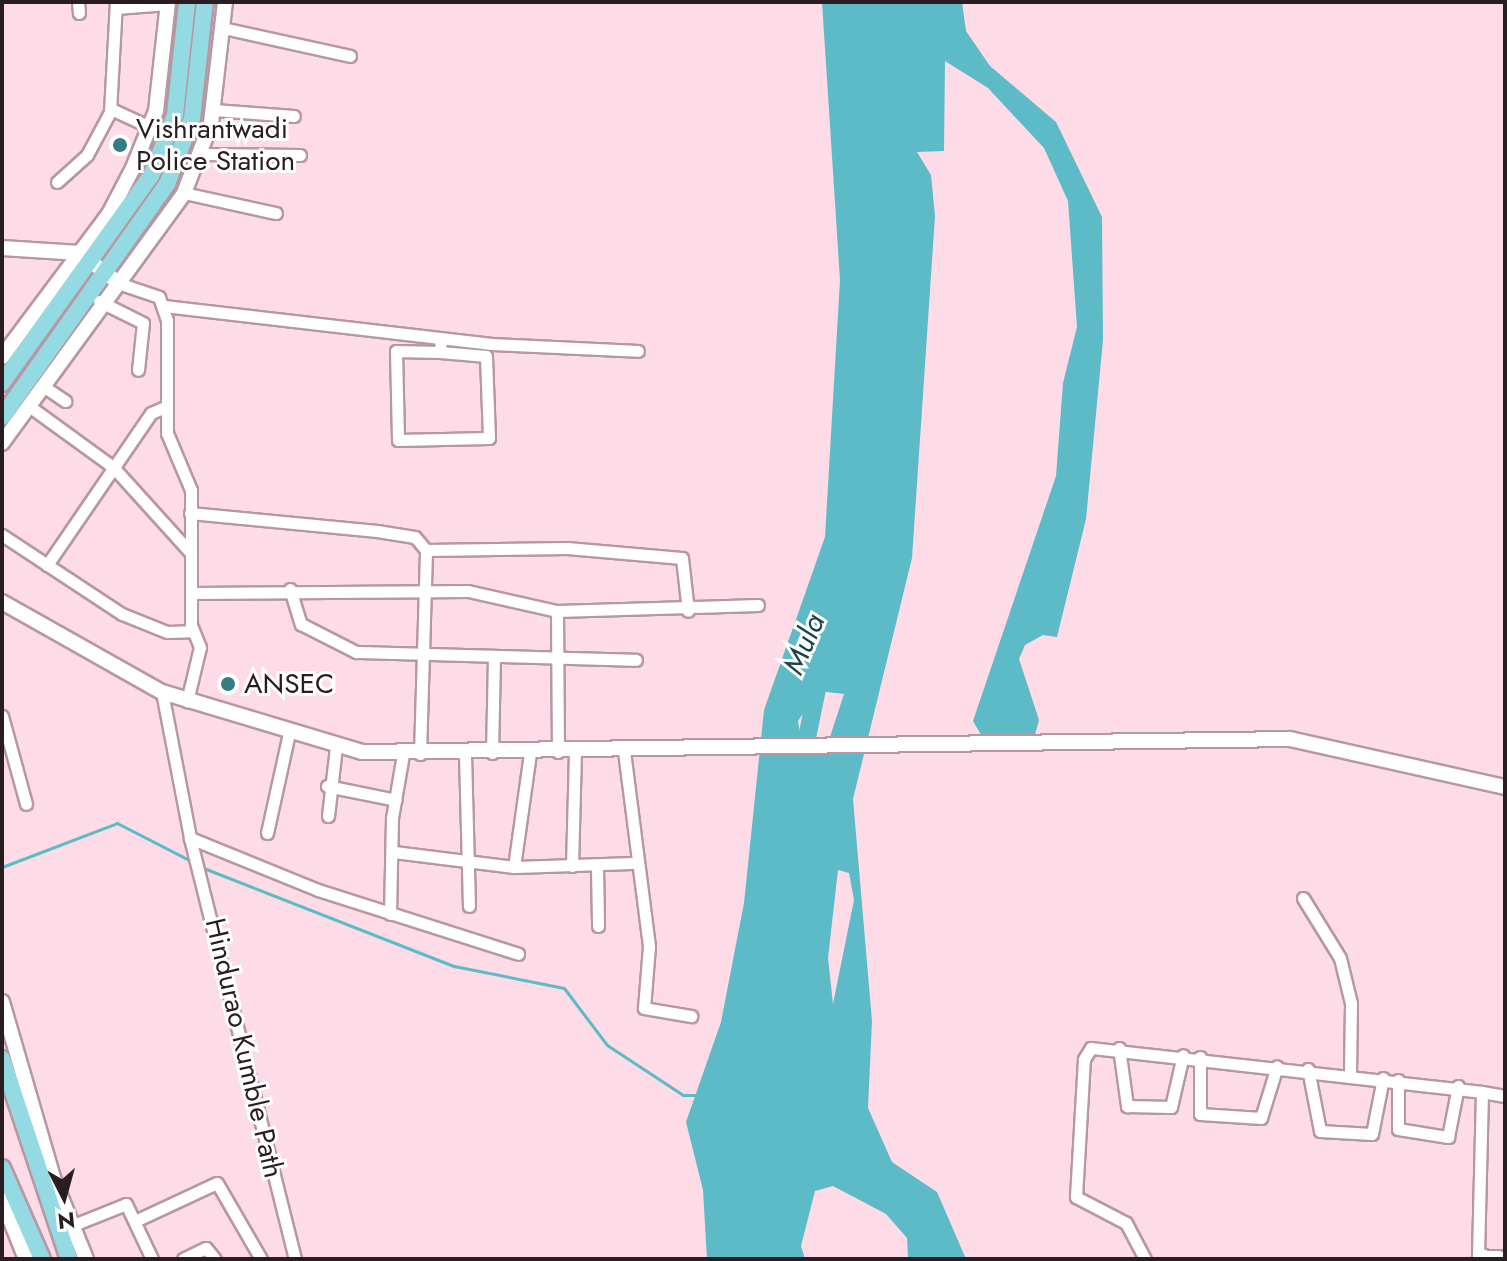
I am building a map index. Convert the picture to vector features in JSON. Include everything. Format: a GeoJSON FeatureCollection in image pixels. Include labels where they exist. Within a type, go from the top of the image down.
{"type":"FeatureCollection","features":[{"type":"Feature","properties":{"kind":"main road"},"geometry":{"type":"LineString","coordinates":[[2,383],[166,141],[187,2]]}},
{"type":"Feature","properties":{"kind":"main road"},"geometry":{"type":"LineString","coordinates":[[2,417],[111,277],[183,147],[205,2]]}},
{"type":"Feature","properties":{"kind":"main road"},"geometry":{"type":"LineString","coordinates":[[2,1059],[69,1259]]}},
{"type":"Feature","properties":{"kind":"main road"},"geometry":{"type":"LineString","coordinates":[[3,1174],[42,1259]]}},
{"type":"Feature","properties":{"kind":"street"},"geometry":{"type":"LineString","coordinates":[[2,443],[99,301],[111,277],[184,193],[201,154],[214,110],[225,2]]}},
{"type":"Feature","properties":{"kind":"street"},"geometry":{"type":"LineString","coordinates":[[2,357],[86,258],[123,190],[150,127],[168,3],[116,5],[111,109],[87,155],[57,182]]}},
{"type":"Feature","properties":{"kind":"street"},"geometry":{"type":"LineString","coordinates":[[223,28],[350,56]]}},
{"type":"Feature","properties":{"kind":"street"},"geometry":{"type":"LineString","coordinates":[[111,109],[150,127]]}},
{"type":"Feature","properties":{"kind":"street"},"geometry":{"type":"LineString","coordinates":[[214,110],[294,116]]}},
{"type":"Feature","properties":{"kind":"street"},"geometry":{"type":"LineString","coordinates":[[201,154],[300,155]]}},
{"type":"Feature","properties":{"kind":"street"},"geometry":{"type":"LineString","coordinates":[[184,193],[276,213]]}},
{"type":"Feature","properties":{"kind":"street"},"geometry":{"type":"LineString","coordinates":[[2,248],[86,258],[111,277],[164,306],[441,339],[638,351]]}},
{"type":"Feature","properties":{"kind":"street"},"geometry":{"type":"LineString","coordinates":[[99,301],[143,323],[138,370]]}},
{"type":"Feature","properties":{"kind":"street"},"geometry":{"type":"LineString","coordinates":[[164,306],[165,407],[169,441],[191,490],[191,631],[200,654],[187,701]]}},
{"type":"Feature","properties":{"kind":"street"},"geometry":{"type":"LineString","coordinates":[[440,352],[441,339]]}},
{"type":"Feature","properties":{"kind":"street"},"geometry":{"type":"LineString","coordinates":[[396,351],[440,352],[486,356],[489,438],[398,440],[396,351]]}},
{"type":"Feature","properties":{"kind":"street"},"geometry":{"type":"LineString","coordinates":[[43,386],[65,401]]}},
{"type":"Feature","properties":{"kind":"street"},"geometry":{"type":"LineString","coordinates":[[29,406],[113,467],[190,552]]}},
{"type":"Feature","properties":{"kind":"street"},"geometry":{"type":"LineString","coordinates":[[47,565],[151,413],[165,407]]}},
{"type":"Feature","properties":{"kind":"street"},"geometry":{"type":"LineString","coordinates":[[190,513],[402,535],[426,550],[567,548],[682,558],[688,611]]}},
{"type":"Feature","properties":{"kind":"street"},"geometry":{"type":"LineString","coordinates":[[2,535],[122,614],[167,632],[191,631]]}},
{"type":"Feature","properties":{"kind":"street"},"geometry":{"type":"LineString","coordinates":[[420,754],[426,550]]}},
{"type":"Feature","properties":{"kind":"street"},"geometry":{"type":"LineString","coordinates":[[290,589],[301,624],[332,644],[424,659],[636,660]]}},
{"type":"Feature","properties":{"kind":"street"},"geometry":{"type":"LineString","coordinates":[[192,593],[426,589],[557,611],[688,611],[758,605]]}},
{"type":"Feature","properties":{"kind":"street"},"geometry":{"type":"LineString","coordinates":[[2,602],[162,692],[336,747],[403,754],[465,754],[1290,739],[1505,787]]}},
{"type":"Feature","properties":{"kind":"street"},"geometry":{"type":"LineString","coordinates":[[557,611],[558,752]]}},
{"type":"Feature","properties":{"kind":"street"},"geometry":{"type":"LineString","coordinates":[[492,753],[494,660]]}},
{"type":"Feature","properties":{"kind":"street","name":"Hindurao Kumble Path"},"geometry":{"type":"LineString","coordinates":[[162,692],[190,838],[207,888],[295,1259]]}},
{"type":"Feature","properties":{"kind":"street"},"geometry":{"type":"LineString","coordinates":[[2,716],[26,804]]}},
{"type":"Feature","properties":{"kind":"street"},"geometry":{"type":"LineString","coordinates":[[267,833],[289,733]]}},
{"type":"Feature","properties":{"kind":"street"},"geometry":{"type":"LineString","coordinates":[[328,816],[327,786],[336,747]]}},
{"type":"Feature","properties":{"kind":"street"},"geometry":{"type":"LineString","coordinates":[[624,751],[634,863],[649,946],[644,1008],[691,1016]]}},
{"type":"Feature","properties":{"kind":"street"},"geometry":{"type":"LineString","coordinates":[[572,866],[575,752]]}},
{"type":"Feature","properties":{"kind":"street"},"geometry":{"type":"LineString","coordinates":[[514,867],[530,753]]}},
{"type":"Feature","properties":{"kind":"street"},"geometry":{"type":"LineString","coordinates":[[390,914],[396,800],[403,754]]}},
{"type":"Feature","properties":{"kind":"street"},"geometry":{"type":"LineString","coordinates":[[465,754],[469,906]]}},
{"type":"Feature","properties":{"kind":"street"},"geometry":{"type":"LineString","coordinates":[[327,786],[396,800]]}},
{"type":"Feature","properties":{"kind":"street"},"geometry":{"type":"LineString","coordinates":[[190,838],[390,914],[518,954]]}},
{"type":"Feature","properties":{"kind":"street"},"geometry":{"type":"LineString","coordinates":[[394,852],[469,864],[514,867],[634,863]]}},
{"type":"Feature","properties":{"kind":"street"},"geometry":{"type":"LineString","coordinates":[[597,866],[598,926]]}},
{"type":"Feature","properties":{"kind":"street"},"geometry":{"type":"LineString","coordinates":[[1303,898],[1340,958],[1351,1003],[1350,1074]]}},
{"type":"Feature","properties":{"kind":"street"},"geometry":{"type":"LineString","coordinates":[[2,1002],[71,1226],[86,1259]]}},
{"type":"Feature","properties":{"kind":"street"},"geometry":{"type":"LineString","coordinates":[[1145,1259],[1126,1223],[1076,1197],[1084,1059],[1091,1048],[1119,1048],[1458,1086],[1505,1096]]}},
{"type":"Feature","properties":{"kind":"street"},"geometry":{"type":"LineString","coordinates":[[1119,1048],[1127,1106],[1171,1107],[1183,1055]]}},
{"type":"Feature","properties":{"kind":"street"},"geometry":{"type":"LineString","coordinates":[[1200,1057],[1200,1114],[1261,1118],[1277,1066]]}},
{"type":"Feature","properties":{"kind":"street"},"geometry":{"type":"LineString","coordinates":[[1308,1069],[1320,1131],[1372,1134],[1383,1078]]}},
{"type":"Feature","properties":{"kind":"street"},"geometry":{"type":"LineString","coordinates":[[1398,1080],[1398,1129],[1448,1137],[1458,1086]]}},
{"type":"Feature","properties":{"kind":"street"},"geometry":{"type":"LineString","coordinates":[[1482,1092],[1478,1257],[1505,1257]]}},
{"type":"Feature","properties":{"kind":"street"},"geometry":{"type":"LineString","coordinates":[[135,1221],[217,1183],[261,1259]]}},
{"type":"Feature","properties":{"kind":"street"},"geometry":{"type":"LineString","coordinates":[[3,1203],[26,1259]]}},
{"type":"Feature","properties":{"kind":"street"},"geometry":{"type":"LineString","coordinates":[[71,1226],[126,1204],[152,1259]]}},
{"type":"Feature","properties":{"kind":"street"},"geometry":{"type":"LineString","coordinates":[[183,1259],[206,1248],[215,1259]]}},
{"type":"Feature","properties":{"kind":"water"},"geometry":{"type":"Polygon","coordinates":[[[822,2],[962,2],[966,31],[990,66],[1056,122],[1102,217],[1103,340],[1086,519],[1057,637],[1043,635],[1025,645],[1019,659],[1039,720],[1033,742],[986,743],[973,721],[1056,476],[1063,383],[1077,327],[1068,201],[1044,148],[988,88],[945,61],[944,151],[917,152],[931,175],[935,216],[912,558],[853,799],[872,1021],[868,1108],[892,1162],[937,1192],[966,1259],[908,1259],[907,1238],[886,1214],[833,1186],[815,1191],[801,1246],[805,1259],[707,1259],[703,1190],[686,1122],[721,1022],[744,903],[764,710],[825,537],[840,280],[822,2]],[[818,691],[798,721],[803,752],[826,749],[844,694],[818,691]],[[838,870],[828,958],[833,1004],[854,900],[849,873],[838,870]]]}},
{"type":"Feature","properties":{"kind":"waterway","name":"Mula"},"geometry":{"type":"LineString","coordinates":[[802,762],[820,674]]}},
{"type":"Feature","properties":{"kind":"waterway"},"geometry":{"type":"LineString","coordinates":[[2,867],[117,823],[191,861]]}},
{"type":"Feature","properties":{"kind":"waterway"},"geometry":{"type":"LineString","coordinates":[[201,867],[454,966],[564,988],[607,1045],[683,1095],[696,1095]]}},
{"type":"Feature","properties":{"kind":"place","name":"Vishrantwadi Police Station"},"geometry":{"type":"Point","coordinates":[120,145]}},
{"type":"Feature","properties":{"kind":"place","name":"ANSEC"},"geometry":{"type":"Point","coordinates":[228,684]}}]}
